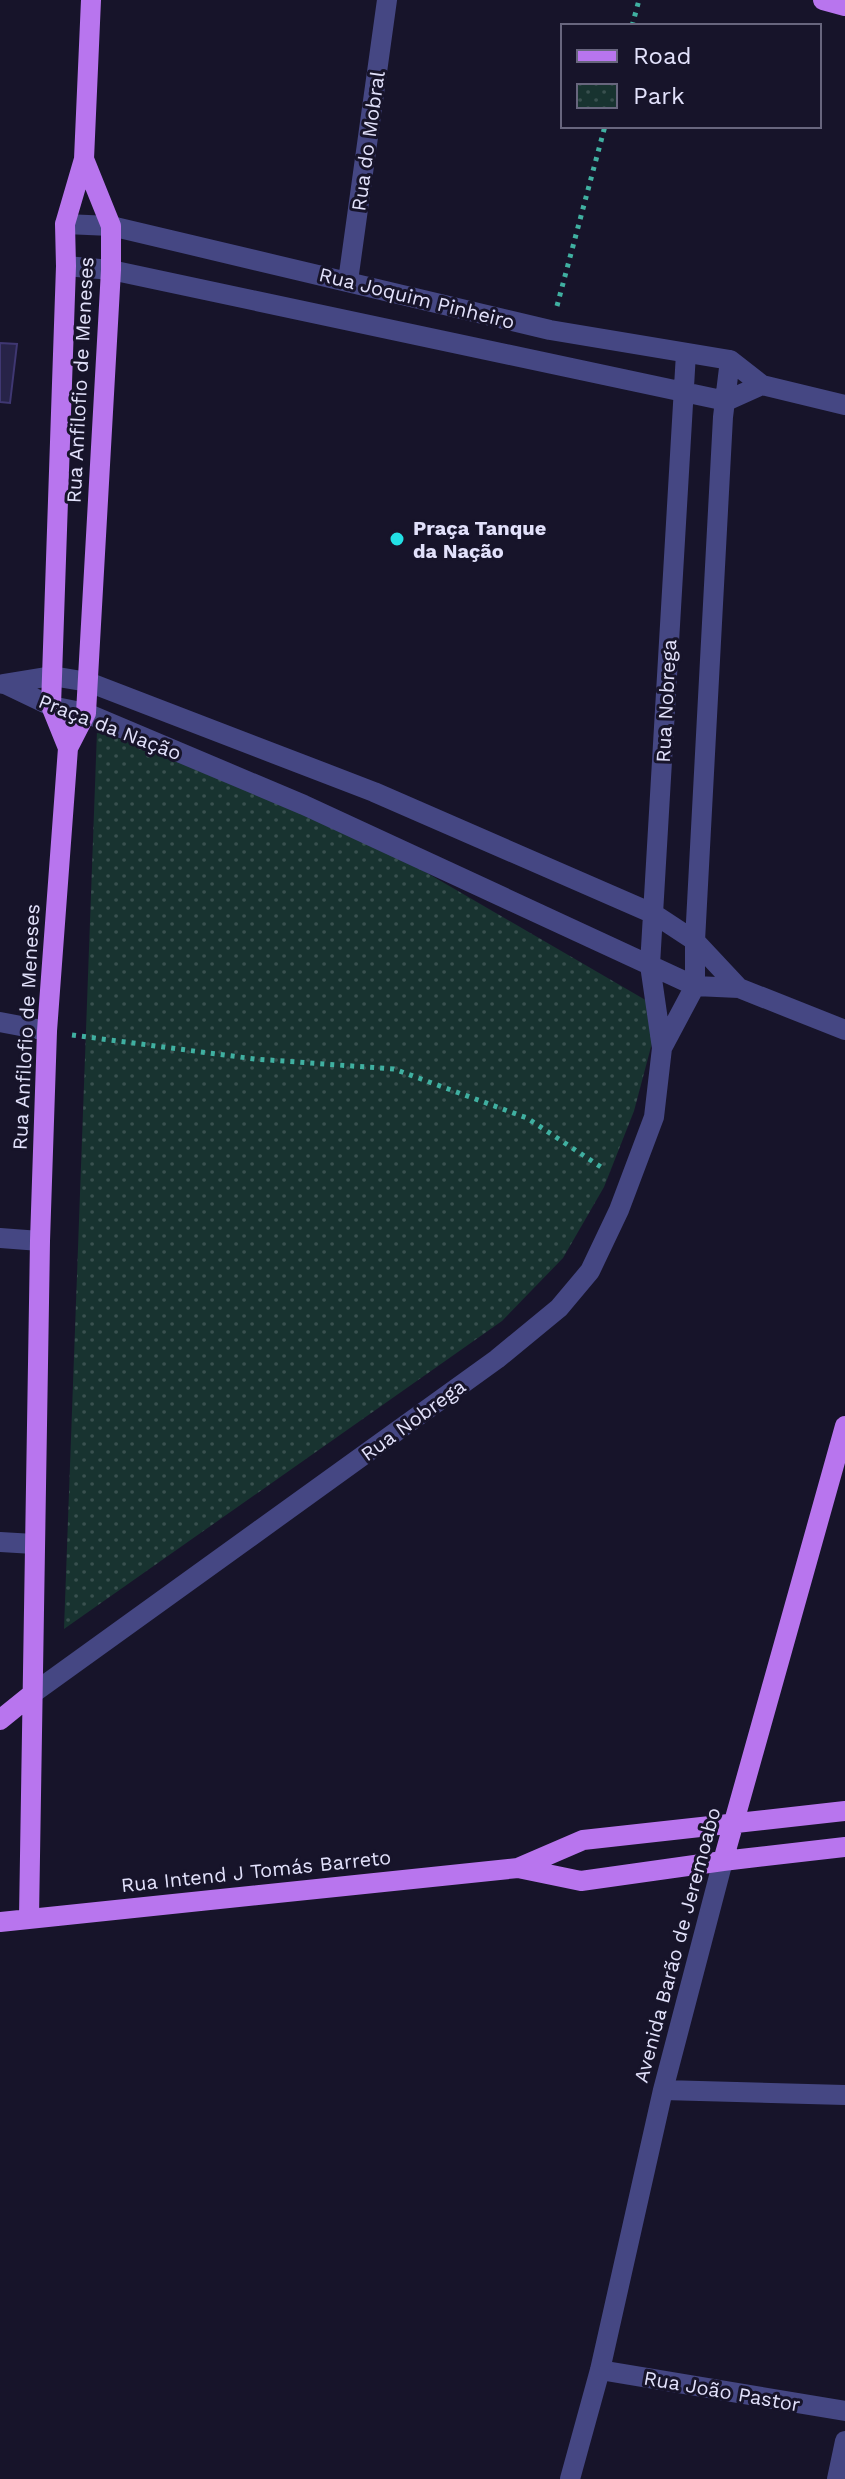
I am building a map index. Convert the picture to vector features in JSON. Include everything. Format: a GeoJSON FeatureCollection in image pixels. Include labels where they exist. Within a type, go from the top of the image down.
{"type":"FeatureCollection","features":[{"type":"Feature","properties":{"kind":"main road","name":"Rua Anfilofio de Meneses"},"geometry":{"type":"LineString","coordinates":[[68,748],[51,706],[65,224],[84,159],[91,0]]}},
{"type":"Feature","properties":{"kind":"main road"},"geometry":{"type":"LineString","coordinates":[[823,0],[845,6]]}},
{"type":"Feature","properties":{"kind":"main road","name":"Rua Anfilofio de Meneses"},"geometry":{"type":"LineString","coordinates":[[29,1918],[40,1241],[47,1031],[68,748],[86,713],[111,270],[111,226],[84,159]]}},
{"type":"Feature","properties":{"kind":"main road","name":"Avenida Barão de Jeremoabo"},"geometry":{"type":"LineString","coordinates":[[723,1861],[845,1426]]}},
{"type":"Feature","properties":{"kind":"main road"},"geometry":{"type":"LineString","coordinates":[[0,1720],[32,1694]]}},
{"type":"Feature","properties":{"kind":"main road","name":"Rua Intend J Tomás Barreto"},"geometry":{"type":"LineString","coordinates":[[0,1922],[518,1868],[583,1840],[845,1811]]}},
{"type":"Feature","properties":{"kind":"main road","name":"Rua Intend J Tomás Barreto"},"geometry":{"type":"LineString","coordinates":[[518,1868],[581,1881],[845,1847]]}},
{"type":"Feature","properties":{"kind":"street","name":"Rua do Mobral"},"geometry":{"type":"LineString","coordinates":[[348,281],[387,0]]}},
{"type":"Feature","properties":{"kind":"street","name":"Rua Joquim Pinheiro"},"geometry":{"type":"LineString","coordinates":[[65,224],[111,226],[550,330],[730,360],[762,385],[845,405]]}},
{"type":"Feature","properties":{"kind":"street","name":"Rua Joquim Pinheiro"},"geometry":{"type":"LineString","coordinates":[[66,266],[111,270],[726,401]]}},
{"type":"Feature","properties":{"kind":"street","name":"Rua Nobrega"},"geometry":{"type":"LineString","coordinates":[[32,1694],[484,1368],[559,1308],[590,1271],[629,1185],[654,1117],[662,1048],[650,965],[686,353]]}},
{"type":"Feature","properties":{"kind":"street","name":"Rua Nobrega"},"geometry":{"type":"LineString","coordinates":[[662,1048],[695,986],[723,417],[730,360]]}},
{"type":"Feature","properties":{"kind":"street"},"geometry":{"type":"LineString","coordinates":[[726,401],[762,385]]}},
{"type":"Feature","properties":{"kind":"street","name":"Praça da Nação"},"geometry":{"type":"LineString","coordinates":[[2,684],[52,676],[88,682],[374,792],[654,914],[695,941],[739,988]]}},
{"type":"Feature","properties":{"kind":"street","name":"Praça da Nação"},"geometry":{"type":"LineString","coordinates":[[2,684],[51,706],[86,713],[304,805],[695,986],[739,988],[845,1030]]}},
{"type":"Feature","properties":{"kind":"street"},"geometry":{"type":"LineString","coordinates":[[0,1022],[47,1031]]}},
{"type":"Feature","properties":{"kind":"street"},"geometry":{"type":"LineString","coordinates":[[0,1238],[40,1241]]}},
{"type":"Feature","properties":{"kind":"street"},"geometry":{"type":"LineString","coordinates":[[0,1542],[34,1544]]}},
{"type":"Feature","properties":{"kind":"street","name":"Avenida Barão de Jeremoabo"},"geometry":{"type":"LineString","coordinates":[[570,2479],[600,2370],[663,2090],[723,1861]]}},
{"type":"Feature","properties":{"kind":"street"},"geometry":{"type":"LineString","coordinates":[[663,2090],[845,2095]]}},
{"type":"Feature","properties":{"kind":"street","name":"Rua João Pastor"},"geometry":{"type":"LineString","coordinates":[[600,2370],[845,2411]]}},
{"type":"Feature","properties":{"kind":"street"},"geometry":{"type":"LineString","coordinates":[[837,2479],[845,2441]]}},
{"type":"Feature","properties":{"kind":"path"},"geometry":{"type":"LineString","coordinates":[[633,24],[639,0]]}},
{"type":"Feature","properties":{"kind":"path"},"geometry":{"type":"LineString","coordinates":[[550,330],[604,128]]}},
{"type":"Feature","properties":{"kind":"path"},"geometry":{"type":"LineString","coordinates":[[47,1031],[255,1059],[394,1069],[527,1118],[629,1185]]}},
{"type":"Feature","properties":{"kind":"green space"},"geometry":{"type":"Polygon","coordinates":[[[97,731],[251,785],[403,859],[661,1009],[634,1111],[604,1187],[563,1258],[502,1321],[64,1629],[97,731]]]}},
{"type":"Feature","properties":{"kind":"building"},"geometry":{"type":"Polygon","coordinates":[[[0,343],[17,344],[10,403],[0,402],[0,343]]]}},
{"type":"Feature","properties":{"kind":"place","name":"Praça Tanque da Nação"},"geometry":{"type":"Point","coordinates":[397,539]}}]}
